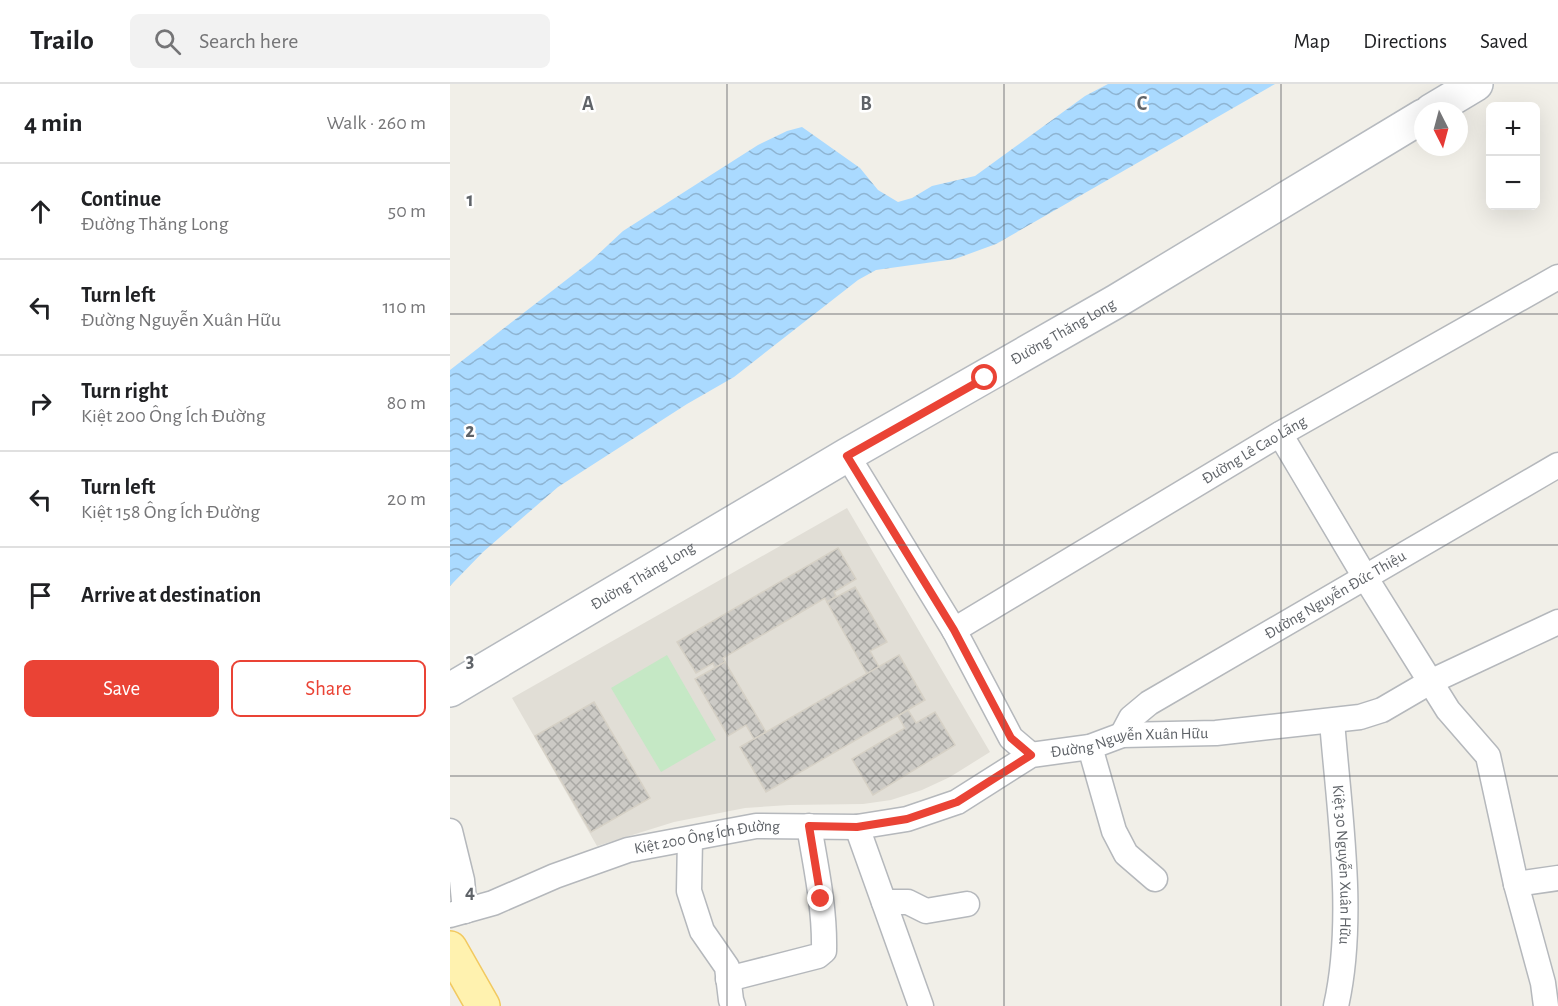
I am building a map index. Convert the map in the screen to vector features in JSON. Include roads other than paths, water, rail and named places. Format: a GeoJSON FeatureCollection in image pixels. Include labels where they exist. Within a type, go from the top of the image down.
{"type":"FeatureCollection","features":[{"type":"Feature","properties":{"kind":"main road"},"geometry":{"type":"LineString","coordinates":[[450,948],[483,1006]]}},
{"type":"Feature","properties":{"kind":"street"},"geometry":{"type":"LineString","coordinates":[[1446,102],[1476,84]]}},
{"type":"Feature","properties":{"kind":"street","name":"Đường Thăng Long"},"geometry":{"type":"LineString","coordinates":[[450,690],[847,456],[1115,302],[1414,121]]}},
{"type":"Feature","properties":{"kind":"street","name":"Đường Lê Cao Lãng"},"geometry":{"type":"LineString","coordinates":[[954,630],[1280,434],[1558,277]]}},
{"type":"Feature","properties":{"kind":"street"},"geometry":{"type":"LineString","coordinates":[[1280,434],[1448,710],[1488,756],[1516,884],[1543,983],[1546,1006]]}},
{"type":"Feature","properties":{"kind":"street","name":"Đường Nguyễn Xuân Hữu"},"geometry":{"type":"LineString","coordinates":[[847,456],[954,630],[1011,738],[1031,755],[1090,747],[1122,735],[1216,733],[1332,722],[1360,717],[1382,710],[1430,682],[1558,622]]}},
{"type":"Feature","properties":{"kind":"street","name":"Đường Nguyễn Đức Thiệu"},"geometry":{"type":"LineString","coordinates":[[1122,735],[1131,718],[1149,703],[1558,465]]}},
{"type":"Feature","properties":{"kind":"street","name":"Kiệt 30 Nguyễn Xuân Hữu"},"geometry":{"type":"LineString","coordinates":[[1332,722],[1346,904],[1340,987],[1336,1006]]}},
{"type":"Feature","properties":{"kind":"street"},"geometry":{"type":"LineString","coordinates":[[1090,747],[1113,831],[1126,854],[1155,879]]}},
{"type":"Feature","properties":{"kind":"street","name":"Kiệt 200 Ông Ích Đường"},"geometry":{"type":"LineString","coordinates":[[457,913],[493,903],[555,876],[628,850],[756,826],[857,827],[907,819],[957,802],[1031,755]]}},
{"type":"Feature","properties":{"kind":"street"},"geometry":{"type":"LineString","coordinates":[[729,979],[818,956],[824,951],[821,899],[809,826]]}},
{"type":"Feature","properties":{"kind":"street"},"geometry":{"type":"LineString","coordinates":[[857,827],[921,1006]]}},
{"type":"Feature","properties":{"kind":"street"},"geometry":{"type":"LineString","coordinates":[[450,831],[462,880],[457,913]]}},
{"type":"Feature","properties":{"kind":"street"},"geometry":{"type":"LineString","coordinates":[[690,839],[689,891],[702,931],[727,967],[733,1006]]}},
{"type":"Feature","properties":{"kind":"street"},"geometry":{"type":"LineString","coordinates":[[1516,884],[1558,878]]}},
{"type":"Feature","properties":{"kind":"street"},"geometry":{"type":"LineString","coordinates":[[884,902],[908,902],[926,911],[967,904]]}},
{"type":"Feature","properties":{"kind":"water"},"geometry":{"type":"Polygon","coordinates":[[[1108,84],[1275,84],[996,244],[955,259],[876,270],[858,280],[734,377],[687,404],[558,487],[483,552],[450,586],[450,370],[592,260],[623,231],[758,145],[787,131],[802,127],[860,168],[878,190],[898,202],[912,198],[932,186],[975,176],[1085,96],[1108,84]]]}}]}
